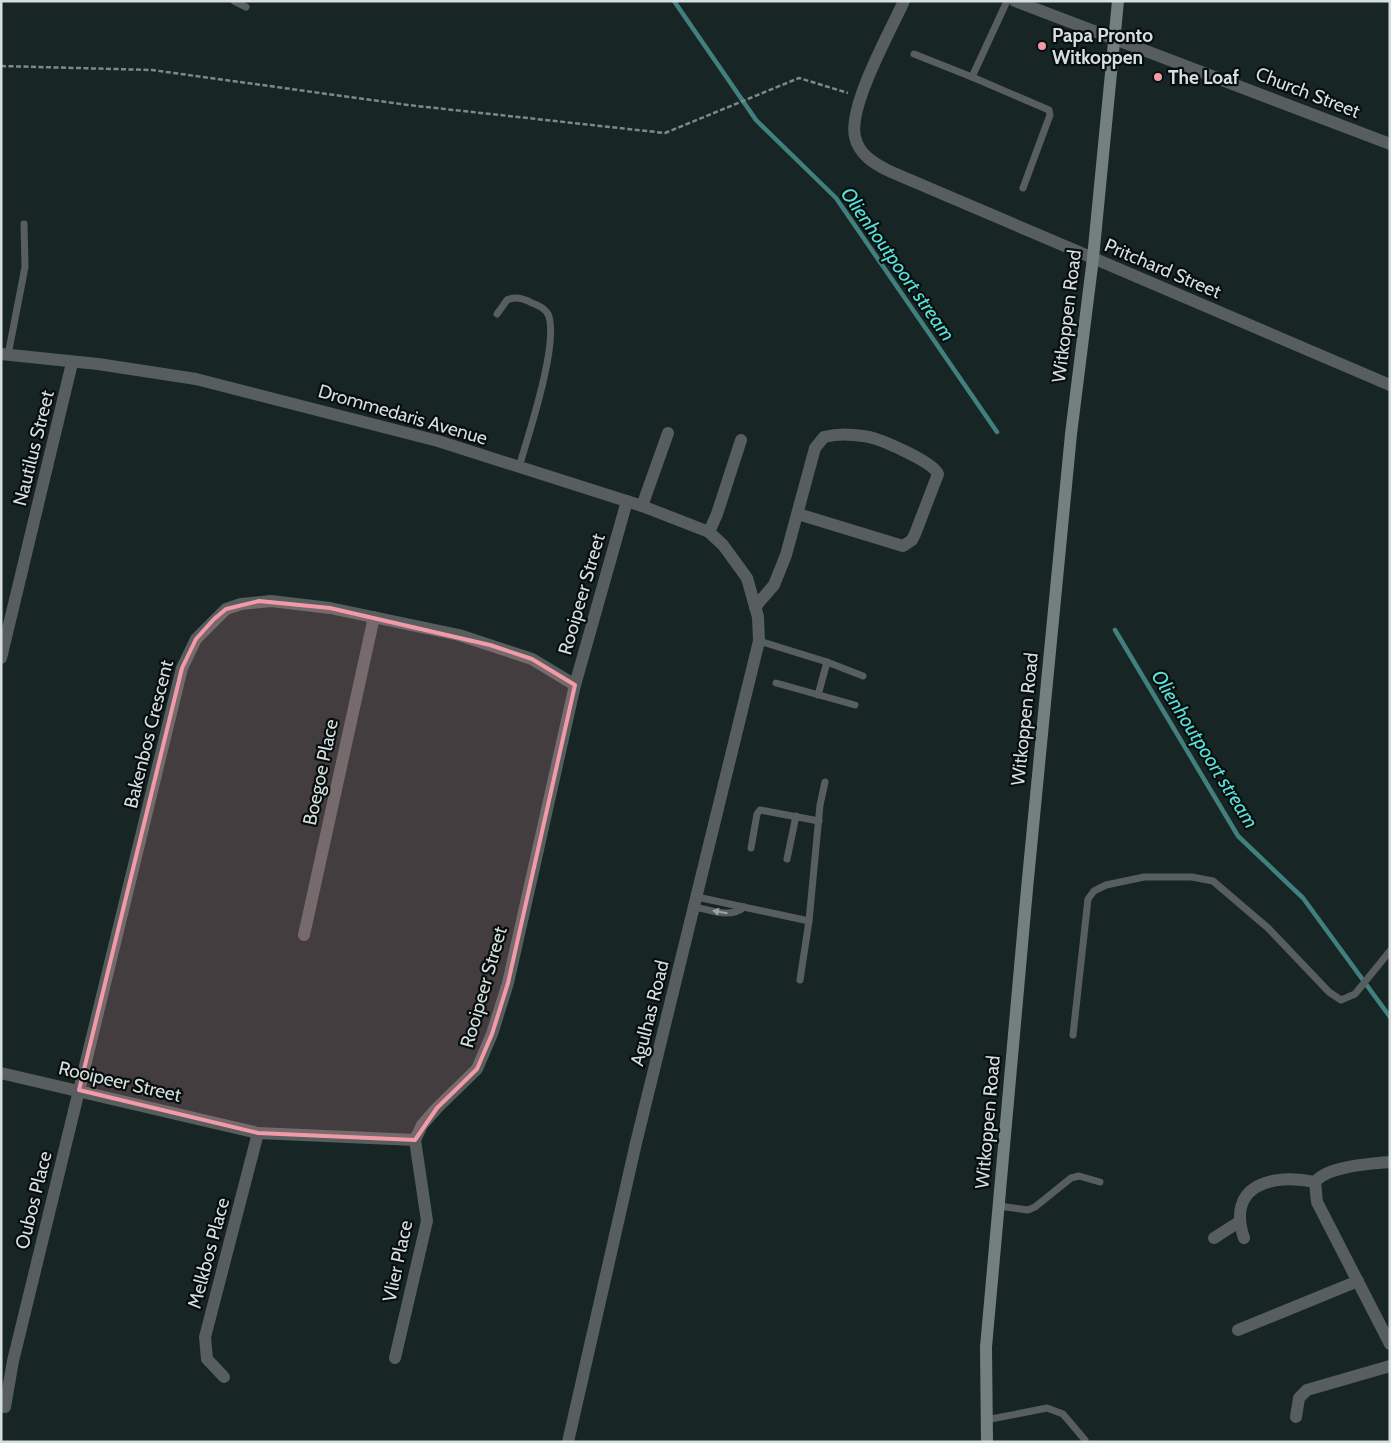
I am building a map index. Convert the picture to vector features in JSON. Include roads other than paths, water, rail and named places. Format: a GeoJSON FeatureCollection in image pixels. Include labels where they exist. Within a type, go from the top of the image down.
{"type":"FeatureCollection","features":[{"type":"Feature","properties":{"kind":"main road","name":"Witkoppen Road"},"geometry":{"type":"LineString","coordinates":[[987,1442],[985,1363],[999,1206],[1071,434],[1093,258],[1118,1]]}},
{"type":"Feature","properties":{"kind":"street","name":"Pritchard Street"},"geometry":{"type":"LineString","coordinates":[[904,1],[860,97],[855,115],[855,138],[868,158],[889,171],[1390,385]]}},
{"type":"Feature","properties":{"kind":"street","name":"Church Street"},"geometry":{"type":"LineString","coordinates":[[1015,1],[1115,40],[1254,90],[1390,144]]}},
{"type":"Feature","properties":{"kind":"street","name":"Drommedaris Avenue"},"geometry":{"type":"LineString","coordinates":[[5,355],[125,367],[196,379],[379,425],[627,501],[709,532],[735,561],[747,578],[754,601]]}},
{"type":"Feature","properties":{"kind":"street","name":"Nautilus Street"},"geometry":{"type":"LineString","coordinates":[[1,658],[72,363]]}},
{"type":"Feature","properties":{"kind":"street"},"geometry":{"type":"LineString","coordinates":[[642,506],[668,434]]}},
{"type":"Feature","properties":{"kind":"street"},"geometry":{"type":"LineString","coordinates":[[754,601],[774,585],[798,514],[815,448],[824,437],[864,436],[923,460],[935,468],[938,474],[915,534],[912,540],[903,546],[798,514]]}},
{"type":"Feature","properties":{"kind":"street"},"geometry":{"type":"LineString","coordinates":[[709,532],[717,514],[741,440]]}},
{"type":"Feature","properties":{"kind":"street","name":"Rooipeer Street"},"geometry":{"type":"LineString","coordinates":[[1,1073],[258,1133],[415,1140],[422,1125],[477,1069],[490,1041],[508,983],[575,685],[627,501]]}},
{"type":"Feature","properties":{"kind":"street","name":"Bakenbos Crescent"},"geometry":{"type":"LineString","coordinates":[[80,1090],[182,668],[196,639],[226,609],[259,601],[324,607],[459,635],[532,659],[575,685]]}},
{"type":"Feature","properties":{"kind":"street","name":"Agulhas Road"},"geometry":{"type":"LineString","coordinates":[[568,1442],[636,1143],[759,641],[754,601]]}},
{"type":"Feature","properties":{"kind":"street","name":"Boegoe Place"},"geometry":{"type":"LineString","coordinates":[[304,935],[374,617]]}},
{"type":"Feature","properties":{"kind":"street","name":"Oubos Place"},"geometry":{"type":"LineString","coordinates":[[5,1407],[13,1360],[80,1090]]}},
{"type":"Feature","properties":{"kind":"street","name":"Melkbos Place"},"geometry":{"type":"LineString","coordinates":[[224,1377],[208,1359],[205,1338],[258,1133]]}},
{"type":"Feature","properties":{"kind":"street","name":"Vlier Place"},"geometry":{"type":"LineString","coordinates":[[394,1358],[427,1221],[415,1140]]}},
{"type":"Feature","properties":{"kind":"street"},"geometry":{"type":"LineString","coordinates":[[1244,1238],[1239,1222],[1241,1206],[1246,1195],[1258,1185],[1269,1181],[1288,1180],[1315,1182],[1324,1176],[1354,1166],[1390,1162]]}},
{"type":"Feature","properties":{"kind":"street"},"geometry":{"type":"LineString","coordinates":[[1315,1182],[1317,1202],[1390,1344]]}},
{"type":"Feature","properties":{"kind":"street"},"geometry":{"type":"LineString","coordinates":[[1214,1238],[1239,1222]]}},
{"type":"Feature","properties":{"kind":"street"},"geometry":{"type":"LineString","coordinates":[[1238,1330],[1358,1281]]}},
{"type":"Feature","properties":{"kind":"street"},"geometry":{"type":"LineString","coordinates":[[1296,1417],[1298,1398],[1307,1390],[1390,1366]]}},
{"type":"Feature","properties":{"kind":"lane"},"geometry":{"type":"LineString","coordinates":[[234,1],[246,7]]}},
{"type":"Feature","properties":{"kind":"lane"},"geometry":{"type":"LineString","coordinates":[[972,77],[1007,1]]}},
{"type":"Feature","properties":{"kind":"lane"},"geometry":{"type":"LineString","coordinates":[[914,54],[1049,110],[1050,115],[1023,188]]}},
{"type":"Feature","properties":{"kind":"lane"},"geometry":{"type":"LineString","coordinates":[[5,355],[25,267],[24,224]]}},
{"type":"Feature","properties":{"kind":"lane"},"geometry":{"type":"LineString","coordinates":[[497,314],[507,300],[520,299],[541,307],[548,313],[550,324],[551,340],[538,401],[519,467]]}},
{"type":"Feature","properties":{"kind":"lane"},"geometry":{"type":"LineString","coordinates":[[759,641],[827,662],[863,676]]}},
{"type":"Feature","properties":{"kind":"lane"},"geometry":{"type":"LineString","coordinates":[[818,695],[827,662]]}},
{"type":"Feature","properties":{"kind":"lane"},"geometry":{"type":"LineString","coordinates":[[776,683],[855,705]]}},
{"type":"Feature","properties":{"kind":"lane"},"geometry":{"type":"LineString","coordinates":[[800,980],[809,921],[819,821],[825,782]]}},
{"type":"Feature","properties":{"kind":"lane"},"geometry":{"type":"LineString","coordinates":[[750,848],[758,812],[765,810],[819,821]]}},
{"type":"Feature","properties":{"kind":"lane"},"geometry":{"type":"LineString","coordinates":[[787,859],[796,816]]}},
{"type":"Feature","properties":{"kind":"lane"},"geometry":{"type":"LineString","coordinates":[[1073,1036],[1088,899],[1098,888],[1118,881],[1161,876],[1192,877],[1213,881],[1268,928],[1336,998],[1347,999],[1355,994],[1390,951]]}},
{"type":"Feature","properties":{"kind":"lane"},"geometry":{"type":"LineString","coordinates":[[696,902],[731,914],[737,913],[744,907],[809,921]]}},
{"type":"Feature","properties":{"kind":"lane"},"geometry":{"type":"LineString","coordinates":[[999,1206],[1022,1210],[1035,1207],[1071,1178],[1079,1176],[1100,1182]]}},
{"type":"Feature","properties":{"kind":"lane"},"geometry":{"type":"LineString","coordinates":[[986,1420],[1047,1408],[1063,1414],[1085,1440]]}},
{"type":"Feature","properties":{"kind":"waterway","name":"Olienhoutpoort stream"},"geometry":{"type":"LineString","coordinates":[[674,1],[756,120],[836,198],[997,432]]}},
{"type":"Feature","properties":{"kind":"waterway","name":"Olienhoutpoort stream"},"geometry":{"type":"LineString","coordinates":[[1115,630],[1238,836],[1303,898],[1390,1017]]}},
{"type":"Feature","properties":{"kind":"place","name":"Papa Pronto Witkoppen"},"geometry":{"type":"Point","coordinates":[1042,46]}},
{"type":"Feature","properties":{"kind":"place","name":"The Loaf"},"geometry":{"type":"Point","coordinates":[1158,77]}}]}
